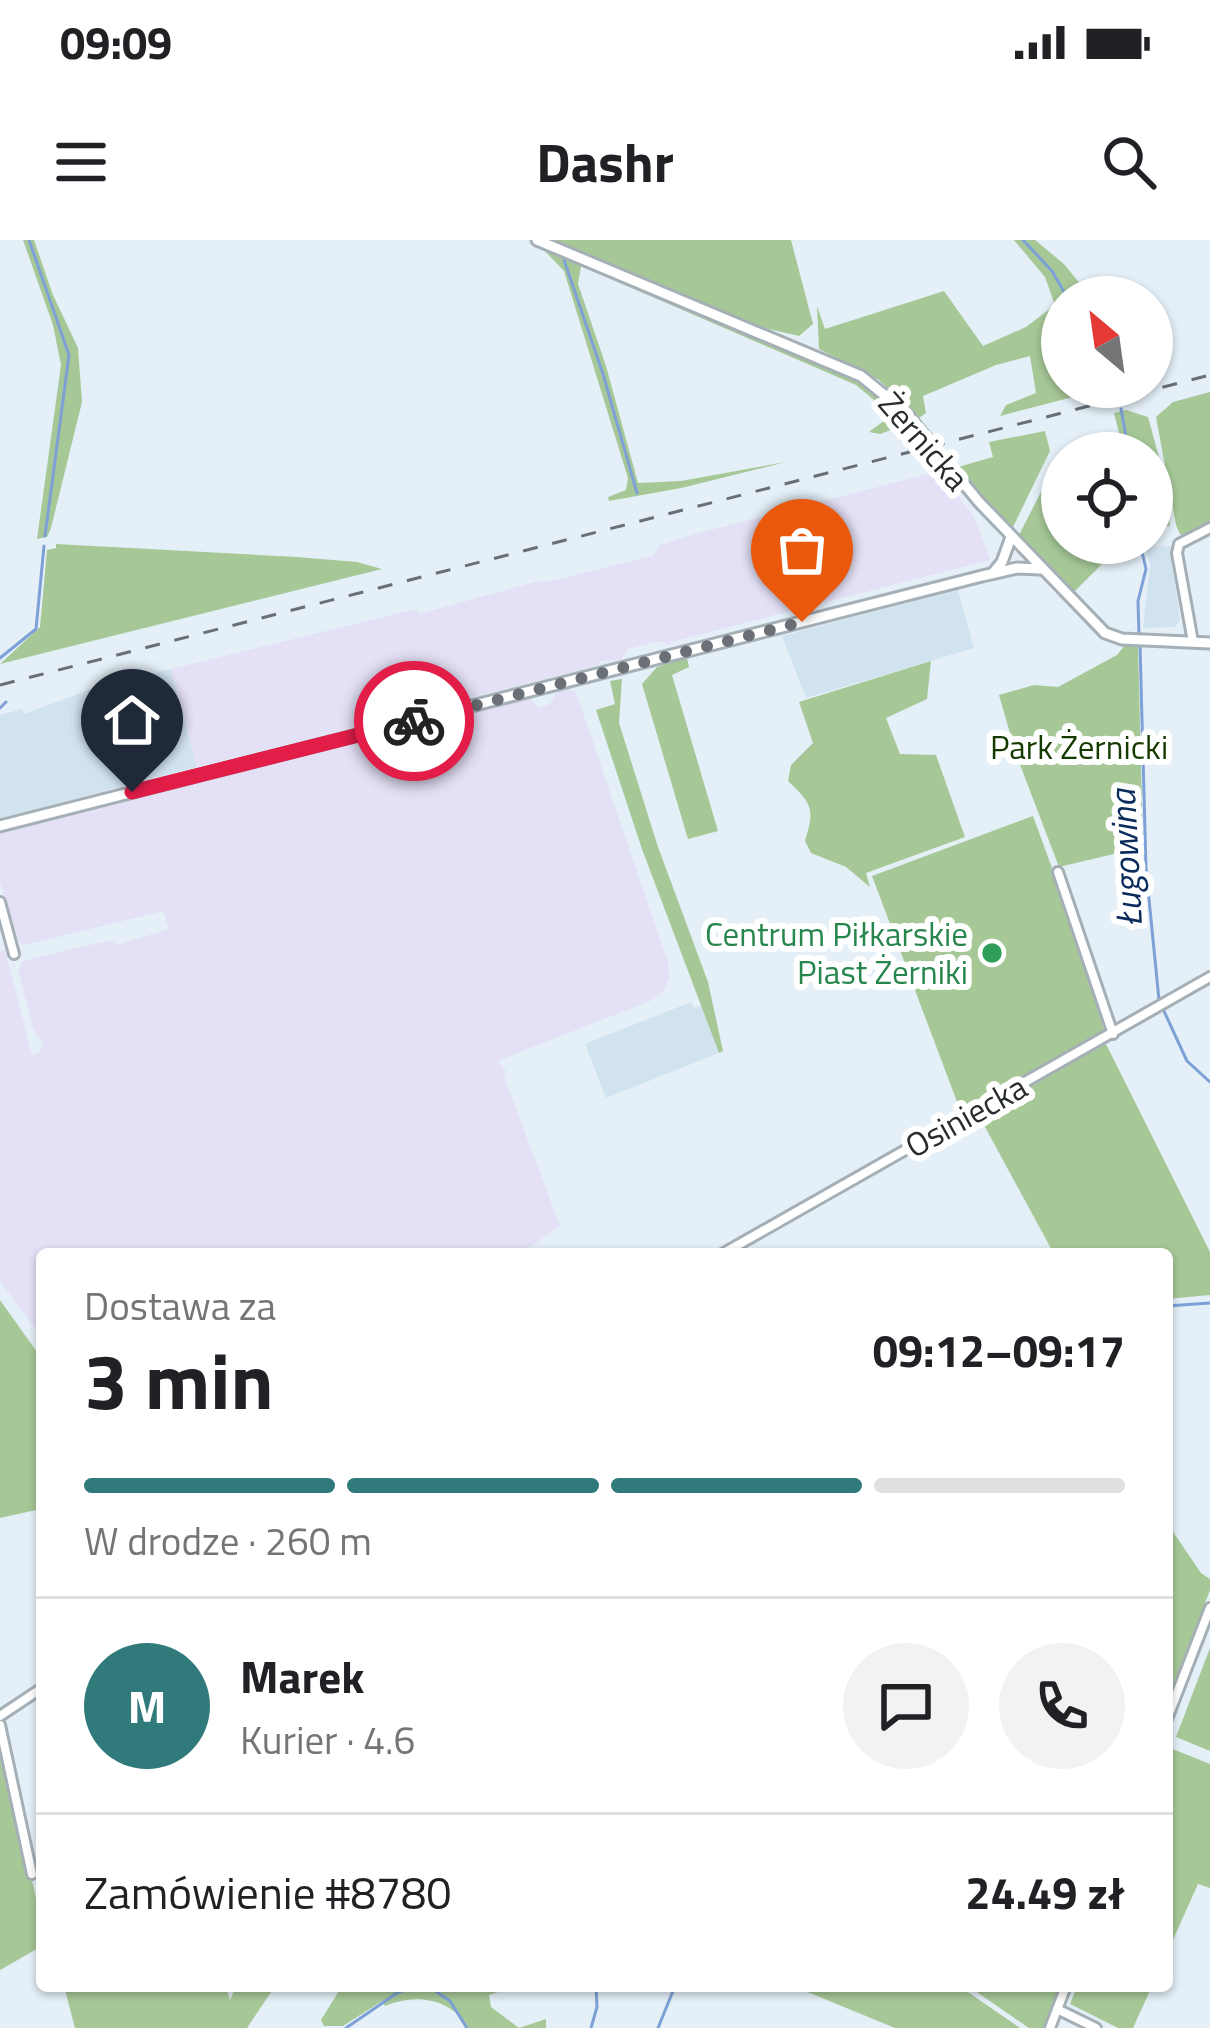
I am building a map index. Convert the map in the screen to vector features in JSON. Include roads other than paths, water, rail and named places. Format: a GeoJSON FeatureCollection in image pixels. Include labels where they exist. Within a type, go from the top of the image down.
{"type":"FeatureCollection","features":[{"type":"Feature","properties":{"kind":"street","name":"Żernicka"},"geometry":{"type":"LineString","coordinates":[[537,240],[826,359],[870,382],[904,411],[1011,537],[1105,633],[1139,640],[1210,643]]}},
{"type":"Feature","properties":{"kind":"street"},"geometry":{"type":"LineString","coordinates":[[1193,642],[1177,554],[1179,544],[1210,528]]}},
{"type":"Feature","properties":{"kind":"street"},"geometry":{"type":"LineString","coordinates":[[993,573],[1011,537]]}},
{"type":"Feature","properties":{"kind":"street"},"geometry":{"type":"LineString","coordinates":[[0,826],[993,573],[1040,569]]}},
{"type":"Feature","properties":{"kind":"street"},"geometry":{"type":"LineString","coordinates":[[1058,872],[1113,1034]]}},
{"type":"Feature","properties":{"kind":"street"},"geometry":{"type":"LineString","coordinates":[[0,902],[14,954]]}},
{"type":"Feature","properties":{"kind":"street","name":"Osiniecka"},"geometry":{"type":"LineString","coordinates":[[733,1248],[1210,977]]}},
{"type":"Feature","properties":{"kind":"street"},"geometry":{"type":"LineString","coordinates":[[1173,1704],[1210,1608]]}},
{"type":"Feature","properties":{"kind":"street"},"geometry":{"type":"LineString","coordinates":[[32,1874],[0,1720],[36,1693]]}},
{"type":"Feature","properties":{"kind":"street"},"geometry":{"type":"LineString","coordinates":[[1050,2028],[1064,1992]]}},
{"type":"Feature","properties":{"kind":"street"},"geometry":{"type":"LineString","coordinates":[[1057,2009],[1096,2028]]}},
{"type":"Feature","properties":{"kind":"waterway"},"geometry":{"type":"LineString","coordinates":[[29,240],[69,355],[45,536]]}},
{"type":"Feature","properties":{"kind":"waterway","name":"Ługowina"},"geometry":{"type":"LineString","coordinates":[[1023,240],[1055,276]]}},
{"type":"Feature","properties":{"kind":"waterway"},"geometry":{"type":"LineString","coordinates":[[564,260],[637,493]]}},
{"type":"Feature","properties":{"kind":"waterway","name":"Ługowina"},"geometry":{"type":"LineString","coordinates":[[1121,409],[1125,432]]}},
{"type":"Feature","properties":{"kind":"waterway"},"geometry":{"type":"LineString","coordinates":[[0,658],[36,629],[44,546]]}},
{"type":"Feature","properties":{"kind":"waterway","name":"Ługowina"},"geometry":{"type":"LineString","coordinates":[[1139,636],[1138,601],[1145,564]]}},
{"type":"Feature","properties":{"kind":"waterway","name":"Ługowina"},"geometry":{"type":"LineString","coordinates":[[1140,645],[1146,869],[1159,1000]]}},
{"type":"Feature","properties":{"kind":"waterway"},"geometry":{"type":"LineString","coordinates":[[0,708],[6,702]]}},
{"type":"Feature","properties":{"kind":"waterway","name":"Ługowina"},"geometry":{"type":"LineString","coordinates":[[1163,1009],[1187,1061],[1210,1082]]}},
{"type":"Feature","properties":{"kind":"waterway","name":"Ługowina"},"geometry":{"type":"LineString","coordinates":[[1173,1306],[1210,1303]]}},
{"type":"Feature","properties":{"kind":"waterway"},"geometry":{"type":"LineString","coordinates":[[346,2028],[400,1992]]}},
{"type":"Feature","properties":{"kind":"waterway"},"geometry":{"type":"LineString","coordinates":[[437,1992],[450,2001],[467,2028]]}},
{"type":"Feature","properties":{"kind":"waterway"},"geometry":{"type":"LineString","coordinates":[[591,2028],[596,1992]]}},
{"type":"Feature","properties":{"kind":"waterway","name":"Ługowina"},"geometry":{"type":"LineString","coordinates":[[658,2028],[673,1992]]}},
{"type":"Feature","properties":{"kind":"railway"},"geometry":{"type":"LineString","coordinates":[[0,685],[1210,375]]}},
{"type":"Feature","properties":{"kind":"place","name":"Centrum Piłkarskie Piast Żerniki"},"geometry":{"type":"Point","coordinates":[992,953]}},
{"type":"Feature","properties":{"kind":"park label","name":"Park Żernicki"},"geometry":{"type":"Point","coordinates":[1079,747]}}]}
